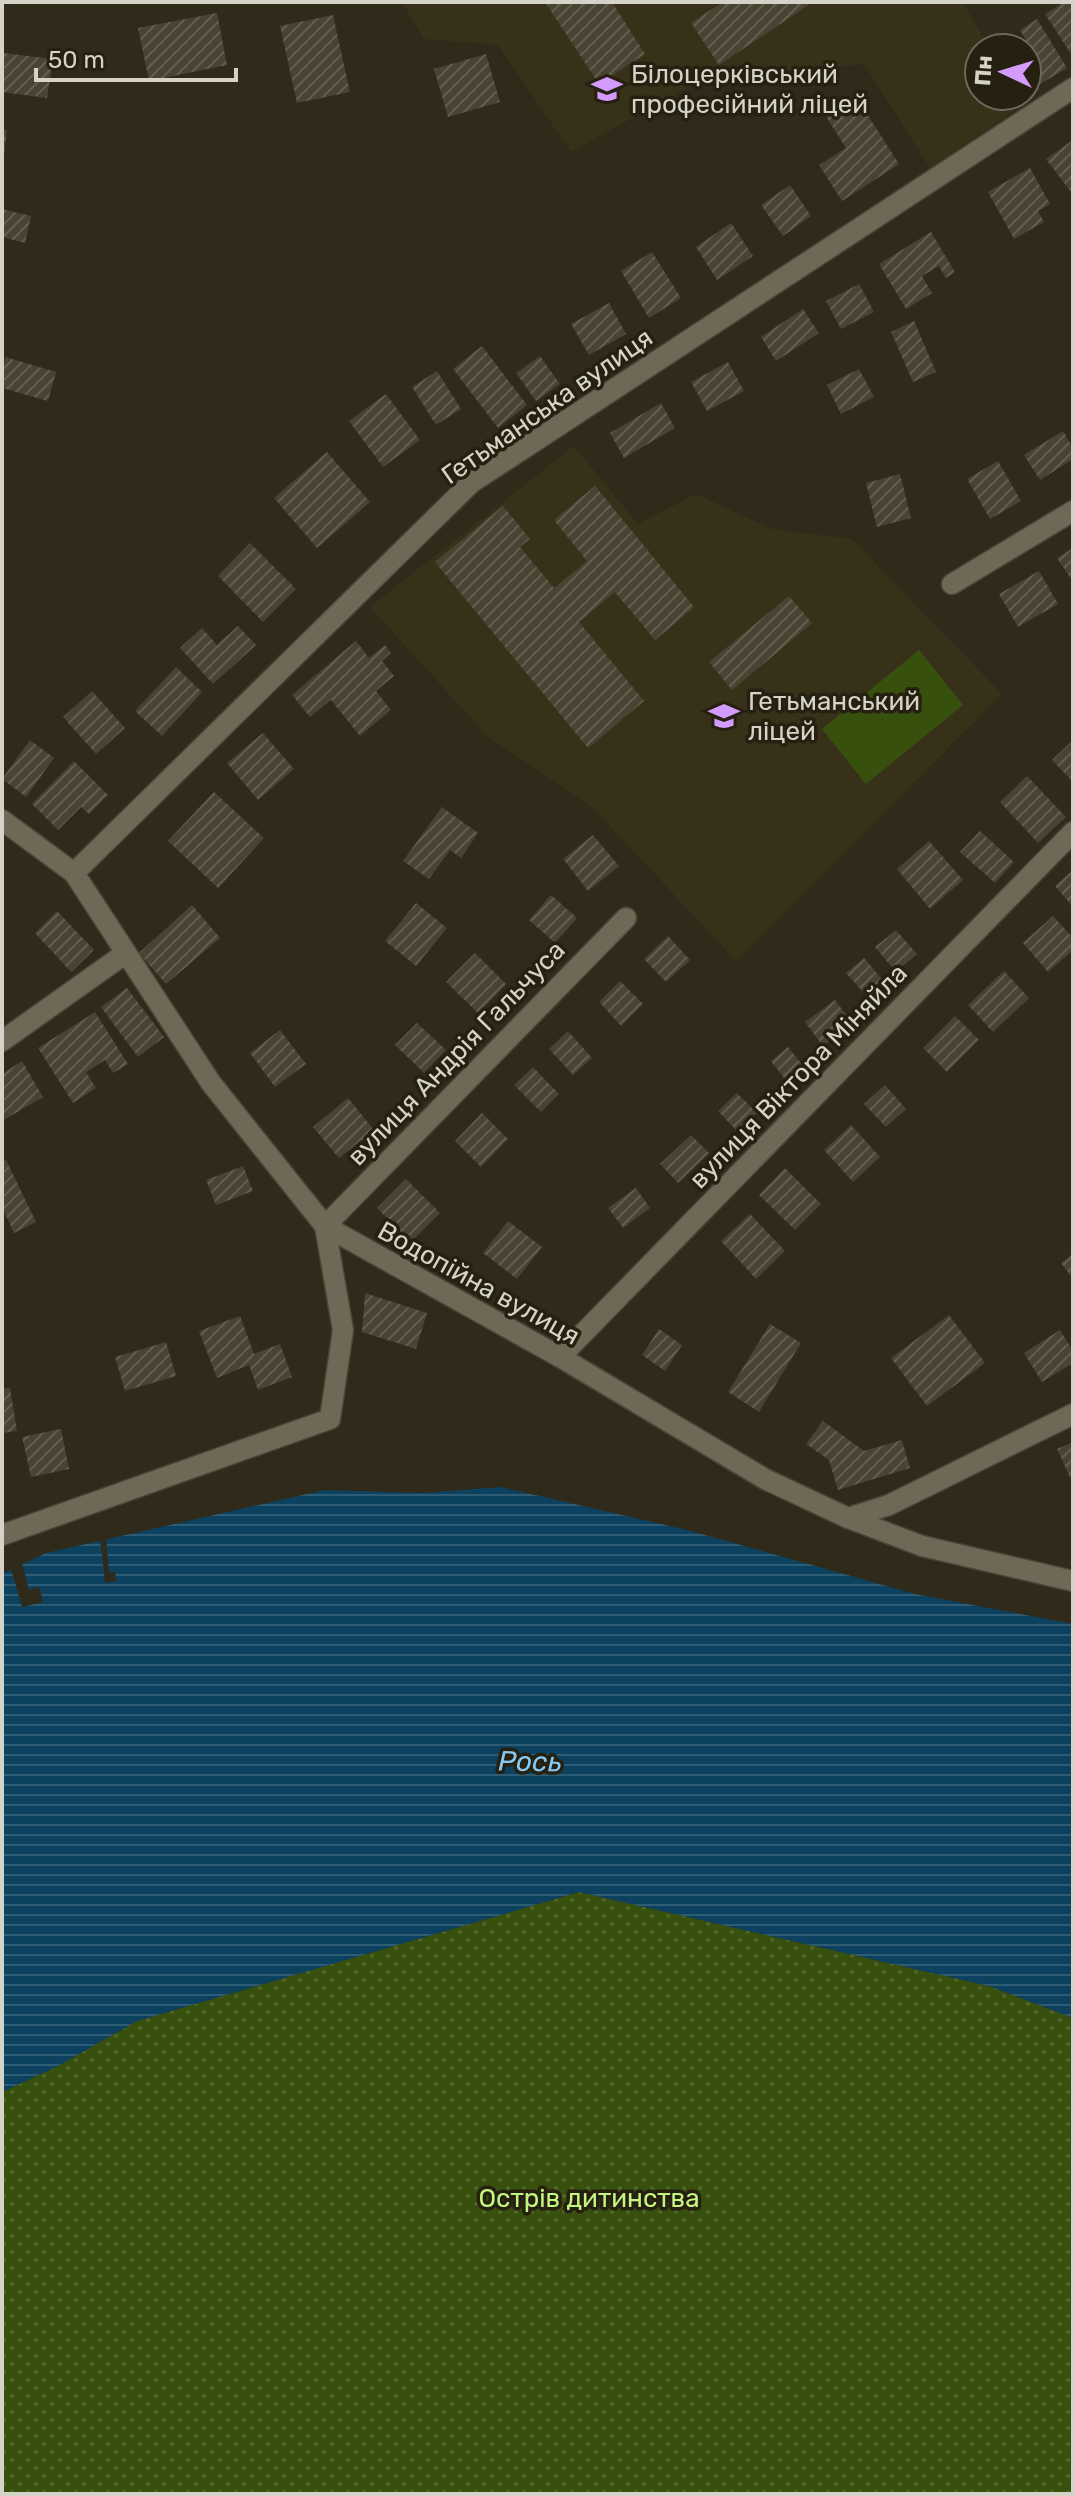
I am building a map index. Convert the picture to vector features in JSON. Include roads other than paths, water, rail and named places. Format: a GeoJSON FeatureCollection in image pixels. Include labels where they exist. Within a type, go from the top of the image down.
{"type":"FeatureCollection","features":[{"type":"Feature","properties":{"kind":"street","name":"Гетьманська вулиця"},"geometry":{"type":"LineString","coordinates":[[74,873],[471,483],[1073,88]]}},
{"type":"Feature","properties":{"kind":"street"},"geometry":{"type":"LineString","coordinates":[[952,584],[1073,511]]}},
{"type":"Feature","properties":{"kind":"street","name":"Водопійна вулиця"},"geometry":{"type":"LineString","coordinates":[[2,820],[74,873],[211,1083],[325,1226],[560,1357],[765,1479],[848,1518],[922,1546],[1073,1581]]}},
{"type":"Feature","properties":{"kind":"street","name":"вулиця Віктора Міняйла"},"geometry":{"type":"LineString","coordinates":[[560,1357],[1073,832]]}},
{"type":"Feature","properties":{"kind":"street","name":"вулиця Андрія Гальчуса"},"geometry":{"type":"LineString","coordinates":[[325,1226],[626,918]]}},
{"type":"Feature","properties":{"kind":"street"},"geometry":{"type":"LineString","coordinates":[[2,1041],[126,953]]}},
{"type":"Feature","properties":{"kind":"street"},"geometry":{"type":"LineString","coordinates":[[2,1535],[330,1419],[343,1330],[325,1226]]}},
{"type":"Feature","properties":{"kind":"street"},"geometry":{"type":"LineString","coordinates":[[848,1518],[889,1505],[1073,1414]]}},
{"type":"Feature","properties":{"kind":"water","name":"Рось"},"geometry":{"type":"Polygon","coordinates":[[[500,1487],[687,1530],[915,1594],[1073,1624],[1073,2018],[989,1986],[579,1892],[137,2021],[56,2067],[2,2092],[2,1574],[46,1553],[325,1490],[424,1493],[500,1487]]]}},
{"type":"Feature","properties":{"kind":"place","name":"Білоцерківський професійний ліцей"},"geometry":{"type":"Point","coordinates":[607,89]}},
{"type":"Feature","properties":{"kind":"place","name":"Гетьманський ліцей"},"geometry":{"type":"Point","coordinates":[724,716]}},
{"type":"Feature","properties":{"kind":"park label","name":"Острів дитинства"},"geometry":{"type":"Point","coordinates":[589,2198]}}]}
